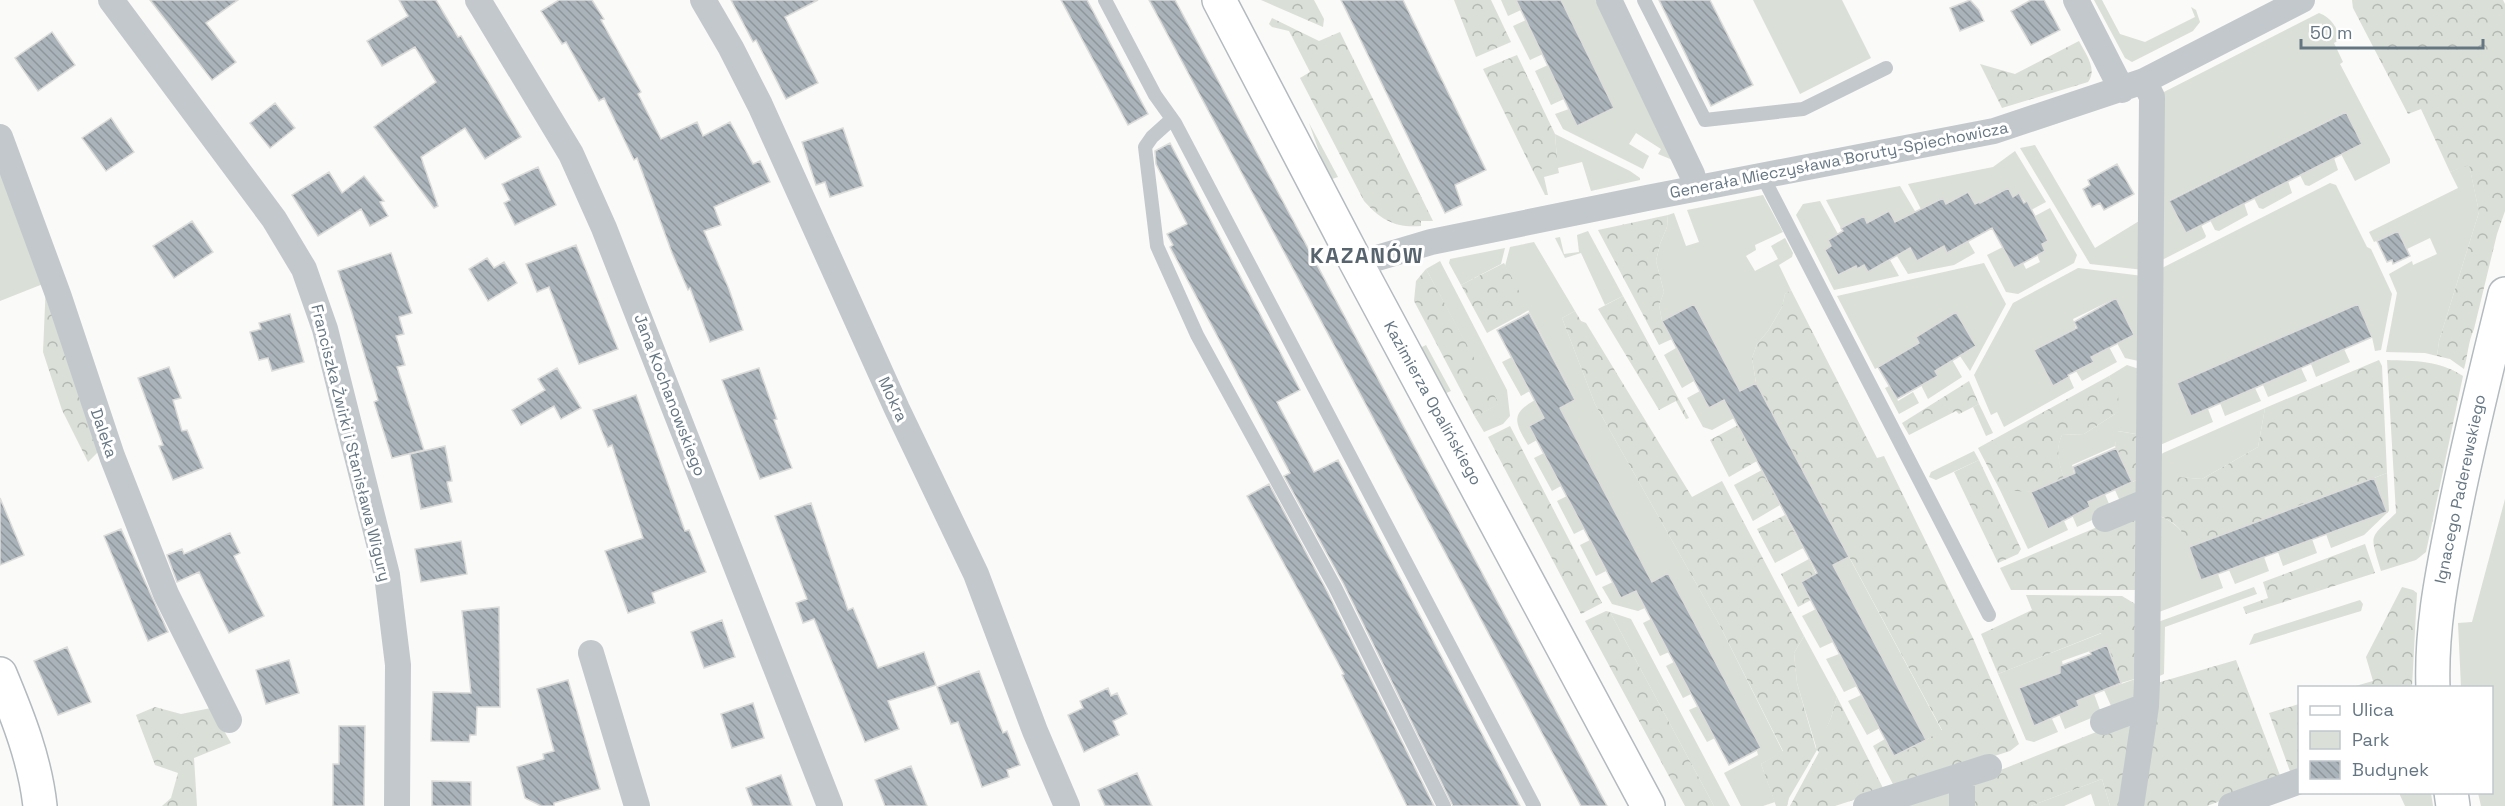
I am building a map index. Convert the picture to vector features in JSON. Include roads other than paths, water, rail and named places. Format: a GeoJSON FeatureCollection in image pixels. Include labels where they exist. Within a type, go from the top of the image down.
{"type":"FeatureCollection","features":[{"type":"Feature","properties":{"kind":"street","name":"Franciszka Żwirki i Stanisława Wigury"},"geometry":{"type":"LineString","coordinates":[[111,0],[274,219],[304,269],[325,329],[387,575],[398,665],[398,806]]}},
{"type":"Feature","properties":{"kind":"street","name":"Jana Kochanowskiego"},"geometry":{"type":"LineString","coordinates":[[478,0],[571,154],[604,228],[830,806]]}},
{"type":"Feature","properties":{"kind":"street","name":"Mokra"},"geometry":{"type":"LineString","coordinates":[[703,0],[760,105],[897,409],[976,574],[1035,731],[1067,806]]}},
{"type":"Feature","properties":{"kind":"street","name":"Kazimierza Opalińskiego"},"geometry":{"type":"LineString","coordinates":[[1219,0],[1648,806]]}},
{"type":"Feature","properties":{"kind":"street"},"geometry":{"type":"LineString","coordinates":[[1609,0],[1688,165],[1696,188]]}},
{"type":"Feature","properties":{"kind":"street"},"geometry":{"type":"LineString","coordinates":[[2076,0],[2133,86],[2152,97],[2146,706],[2131,806]]}},
{"type":"Feature","properties":{"kind":"street","name":"Generała Mieczysława Boruty-Spiechowicza"},"geometry":{"type":"LineString","coordinates":[[1358,264],[1431,242],[1994,131],[2133,86],[2302,0]]}},
{"type":"Feature","properties":{"kind":"street","name":"Daleka"},"geometry":{"type":"LineString","coordinates":[[0,137],[59,297],[112,456],[166,594],[229,720]]}},
{"type":"Feature","properties":{"kind":"street","name":"Ignacego Paderewskiego"},"geometry":{"type":"LineString","coordinates":[[2433,686],[2434,632],[2441,580],[2468,444],[2505,294]]}},
{"type":"Feature","properties":{"kind":"street"},"geometry":{"type":"LineString","coordinates":[[2105,519],[2148,501]]}},
{"type":"Feature","properties":{"kind":"street"},"geometry":{"type":"LineString","coordinates":[[591,652],[637,806]]}},
{"type":"Feature","properties":{"kind":"street"},"geometry":{"type":"LineString","coordinates":[[0,674],[26,741],[40,806]]}},
{"type":"Feature","properties":{"kind":"street"},"geometry":{"type":"LineString","coordinates":[[2103,722],[2146,706]]}},
{"type":"Feature","properties":{"kind":"street"},"geometry":{"type":"LineString","coordinates":[[1866,806],[1989,767]]}},
{"type":"Feature","properties":{"kind":"street"},"geometry":{"type":"LineString","coordinates":[[1962,776],[1962,806]]}},
{"type":"Feature","properties":{"kind":"street"},"geometry":{"type":"LineString","coordinates":[[2231,806],[2298,782]]}},
{"type":"Feature","properties":{"kind":"lane"},"geometry":{"type":"LineString","coordinates":[[1105,0],[1155,95],[1172,119],[1534,806]]}},
{"type":"Feature","properties":{"kind":"lane"},"geometry":{"type":"LineString","coordinates":[[1644,0],[1705,120],[1803,109],[1886,68]]}},
{"type":"Feature","properties":{"kind":"lane"},"geometry":{"type":"LineString","coordinates":[[1172,119],[1152,137],[1145,147],[1156,246],[1197,335],[1335,587],[1444,806]]}},
{"type":"Feature","properties":{"kind":"lane"},"geometry":{"type":"LineString","coordinates":[[1763,177],[1989,615]]}},
{"type":"Feature","properties":{"kind":"district","name":"KAZANÓW"},"geometry":{"type":"Point","coordinates":[1367,255]}}]}
